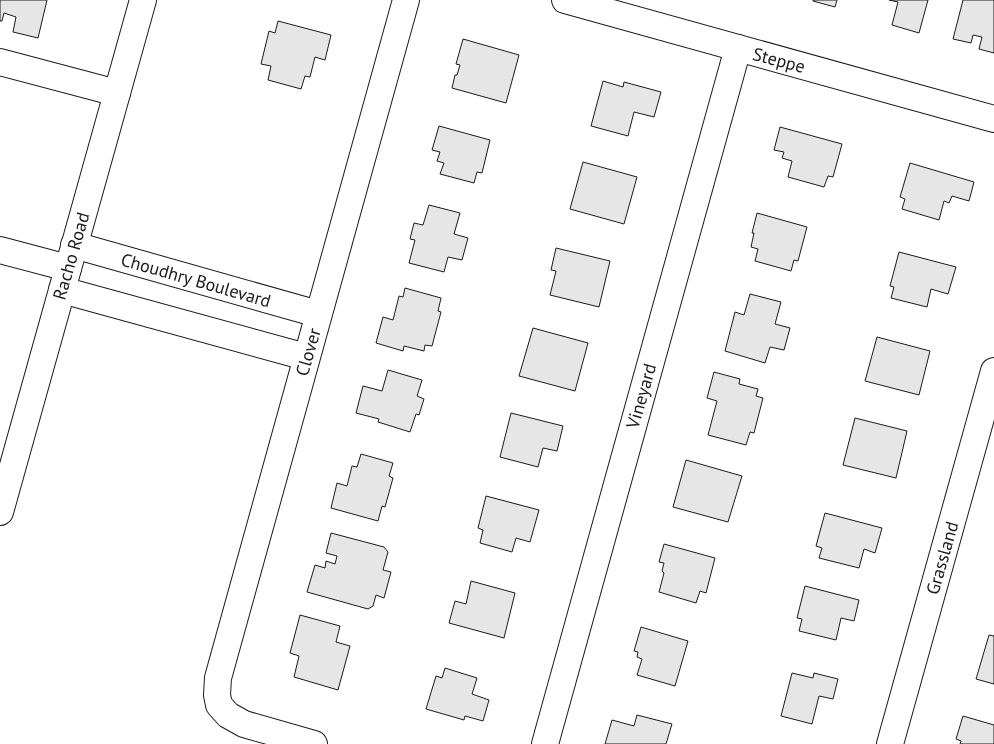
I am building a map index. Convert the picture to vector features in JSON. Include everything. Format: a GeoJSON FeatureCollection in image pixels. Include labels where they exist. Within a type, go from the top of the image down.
{"type":"FeatureCollection","features":[{"type":"Feature","properties":{"kind":"street","name":"Racho Road"},"geometry":{"type":"LineString","coordinates":[[0,512],[143,0]]}},
{"type":"Feature","properties":{"kind":"street","name":"Clover"},"geometry":{"type":"LineString","coordinates":[[314,744],[244,724],[228,714],[220,705],[217,695],[218,678],[406,0]]}},
{"type":"Feature","properties":{"kind":"street","name":"Steppe"},"geometry":{"type":"LineString","coordinates":[[565,0],[994,119]]}},
{"type":"Feature","properties":{"kind":"street","name":"Vineyard"},"geometry":{"type":"LineString","coordinates":[[545,744],[738,48]]}},
{"type":"Feature","properties":{"kind":"street"},"geometry":{"type":"LineString","coordinates":[[0,62],[117,93]]}},
{"type":"Feature","properties":{"kind":"street"},"geometry":{"type":"LineString","coordinates":[[0,250],[68,268],[306,357]]}},
{"type":"Feature","properties":{"kind":"street","name":"Choudhry Boulevard"},"geometry":{"type":"LineString","coordinates":[[68,268],[318,314]]}},
{"type":"Feature","properties":{"kind":"street","name":"Grassland"},"geometry":{"type":"LineString","coordinates":[[890,744],[994,371]]}},
{"type":"Feature","properties":{"kind":"building"},"geometry":{"type":"Polygon","coordinates":[[[0,0],[47,0],[38,38],[13,32],[16,17],[4,13],[2,21],[0,21],[0,0]]]}},
{"type":"Feature","properties":{"kind":"building"},"geometry":{"type":"Polygon","coordinates":[[[813,0],[837,0],[835,7],[813,0]]]}},
{"type":"Feature","properties":{"kind":"building"},"geometry":{"type":"Polygon","coordinates":[[[889,0],[928,0],[919,33],[892,25],[898,2],[889,0]]]}},
{"type":"Feature","properties":{"kind":"building"},"geometry":{"type":"Polygon","coordinates":[[[963,0],[994,0],[994,53],[979,49],[982,37],[973,35],[971,43],[953,39],[963,0]]]}},
{"type":"Feature","properties":{"kind":"building"},"geometry":{"type":"Polygon","coordinates":[[[278,21],[331,35],[325,60],[315,57],[310,77],[305,76],[301,89],[268,80],[271,66],[261,64],[269,31],[275,33],[278,21]]]}},
{"type":"Feature","properties":{"kind":"building"},"geometry":{"type":"Polygon","coordinates":[[[463,39],[519,55],[506,103],[452,88],[460,65],[456,64],[463,39]]]}},
{"type":"Feature","properties":{"kind":"building"},"geometry":{"type":"Polygon","coordinates":[[[603,81],[623,87],[624,82],[661,92],[654,117],[634,112],[628,136],[591,126],[603,81]]]}},
{"type":"Feature","properties":{"kind":"building"},"geometry":{"type":"Polygon","coordinates":[[[439,126],[490,140],[482,173],[477,172],[474,183],[440,174],[444,163],[437,161],[440,152],[432,150],[439,126]]]}},
{"type":"Feature","properties":{"kind":"building"},"geometry":{"type":"Polygon","coordinates":[[[780,127],[842,144],[833,177],[828,176],[824,187],[788,177],[792,161],[782,158],[784,152],[774,150],[780,127]]]}},
{"type":"Feature","properties":{"kind":"building"},"geometry":{"type":"Polygon","coordinates":[[[583,162],[637,177],[624,224],[570,209],[583,162]]]}},
{"type":"Feature","properties":{"kind":"building"},"geometry":{"type":"Polygon","coordinates":[[[910,163],[974,182],[969,201],[952,196],[949,203],[944,201],[939,220],[902,209],[905,199],[900,197],[910,163]]]}},
{"type":"Feature","properties":{"kind":"building"},"geometry":{"type":"Polygon","coordinates":[[[429,205],[460,213],[454,234],[468,238],[462,260],[448,257],[444,272],[409,263],[415,240],[410,239],[414,223],[423,225],[429,205]]]}},
{"type":"Feature","properties":{"kind":"building"},"geometry":{"type":"Polygon","coordinates":[[[757,213],[807,227],[798,261],[794,260],[791,271],[755,261],[758,249],[751,247],[757,213]]]}},
{"type":"Feature","properties":{"kind":"building"},"geometry":{"type":"Polygon","coordinates":[[[556,248],[610,261],[599,307],[550,295],[556,271],[551,270],[556,248]]]}},
{"type":"Feature","properties":{"kind":"building"},"geometry":{"type":"Polygon","coordinates":[[[899,252],[956,267],[948,294],[931,289],[927,307],[891,298],[894,287],[890,286],[899,252]]]}},
{"type":"Feature","properties":{"kind":"building"},"geometry":{"type":"Polygon","coordinates":[[[405,288],[441,298],[438,311],[441,312],[432,346],[425,345],[424,351],[404,346],[403,351],[376,343],[383,317],[393,320],[399,296],[403,297],[405,288]]]}},
{"type":"Feature","properties":{"kind":"building"},"geometry":{"type":"Polygon","coordinates":[[[750,294],[781,302],[775,324],[790,328],[784,350],[770,347],[765,363],[725,351],[735,312],[744,315],[750,294]]]}},
{"type":"Feature","properties":{"kind":"building"},"geometry":{"type":"Polygon","coordinates":[[[533,328],[588,343],[575,391],[519,376],[533,328]]]}},
{"type":"Feature","properties":{"kind":"building"},"geometry":{"type":"Polygon","coordinates":[[[877,337],[930,351],[919,395],[865,381],[877,337]]]}},
{"type":"Feature","properties":{"kind":"building"},"geometry":{"type":"Polygon","coordinates":[[[388,370],[422,380],[417,396],[424,399],[419,415],[416,414],[410,432],[378,422],[379,419],[356,413],[363,386],[382,391],[388,370]]]}},
{"type":"Feature","properties":{"kind":"building"},"geometry":{"type":"Polygon","coordinates":[[[714,372],[740,379],[739,384],[758,389],[756,396],[763,398],[754,433],[750,432],[746,445],[708,435],[717,401],[707,398],[714,372]]]}},
{"type":"Feature","properties":{"kind":"building"},"geometry":{"type":"Polygon","coordinates":[[[511,413],[563,426],[557,451],[543,448],[538,467],[500,457],[511,413]]]}},
{"type":"Feature","properties":{"kind":"building"},"geometry":{"type":"Polygon","coordinates":[[[855,418],[907,431],[896,478],[843,465],[855,418]]]}},
{"type":"Feature","properties":{"kind":"building"},"geometry":{"type":"Polygon","coordinates":[[[361,454],[393,463],[389,476],[393,478],[385,507],[382,506],[378,521],[331,508],[337,483],[347,486],[352,466],[357,467],[361,454]]]}},
{"type":"Feature","properties":{"kind":"building"},"geometry":{"type":"Polygon","coordinates":[[[686,460],[742,476],[728,522],[673,507],[686,460]]]}},
{"type":"Feature","properties":{"kind":"building"},"geometry":{"type":"Polygon","coordinates":[[[486,496],[539,510],[530,542],[516,538],[512,552],[480,543],[483,530],[478,528],[486,496]]]}},
{"type":"Feature","properties":{"kind":"building"},"geometry":{"type":"Polygon","coordinates":[[[825,513],[882,528],[875,553],[864,549],[859,568],[819,558],[822,548],[816,546],[825,513]]]}},
{"type":"Feature","properties":{"kind":"building"},"geometry":{"type":"Polygon","coordinates":[[[331,533],[384,547],[388,552],[383,570],[391,572],[384,598],[376,595],[373,606],[368,609],[307,592],[315,565],[325,568],[326,561],[335,564],[337,556],[326,553],[331,533]]]}},
{"type":"Feature","properties":{"kind":"building"},"geometry":{"type":"Polygon","coordinates":[[[664,544],[715,558],[706,593],[700,591],[696,603],[659,592],[664,573],[662,571],[664,563],[659,562],[664,544]]]}},
{"type":"Feature","properties":{"kind":"building"},"geometry":{"type":"Polygon","coordinates":[[[471,581],[515,593],[504,638],[449,623],[455,601],[466,604],[471,581]]]}},
{"type":"Feature","properties":{"kind":"building"},"geometry":{"type":"Polygon","coordinates":[[[805,586],[859,600],[854,621],[841,618],[836,640],[799,631],[802,619],[797,618],[805,586]]]}},
{"type":"Feature","properties":{"kind":"building"},"geometry":{"type":"Polygon","coordinates":[[[300,615],[340,626],[336,642],[350,646],[338,690],[294,677],[299,656],[290,653],[300,615]]]}},
{"type":"Feature","properties":{"kind":"building"},"geometry":{"type":"Polygon","coordinates":[[[641,627],[688,641],[675,686],[637,675],[642,659],[637,657],[638,652],[634,651],[641,627]]]}},
{"type":"Feature","properties":{"kind":"building"},"geometry":{"type":"Polygon","coordinates":[[[989,635],[994,636],[994,684],[976,679],[989,635]]]}},
{"type":"Feature","properties":{"kind":"building"},"geometry":{"type":"Polygon","coordinates":[[[445,668],[477,678],[472,694],[489,700],[483,721],[465,716],[464,720],[426,709],[436,676],[442,678],[445,668]]]}},
{"type":"Feature","properties":{"kind":"building"},"geometry":{"type":"Polygon","coordinates":[[[792,673],[813,678],[814,673],[838,679],[833,699],[819,696],[812,724],[781,716],[792,673]]]}},
{"type":"Feature","properties":{"kind":"building"},"geometry":{"type":"Polygon","coordinates":[[[637,715],[672,724],[666,744],[605,744],[612,720],[634,726],[637,715]]]}},
{"type":"Feature","properties":{"kind":"building"},"geometry":{"type":"Polygon","coordinates":[[[963,716],[994,725],[994,744],[960,744],[961,741],[956,739],[963,716]]]}}]}
